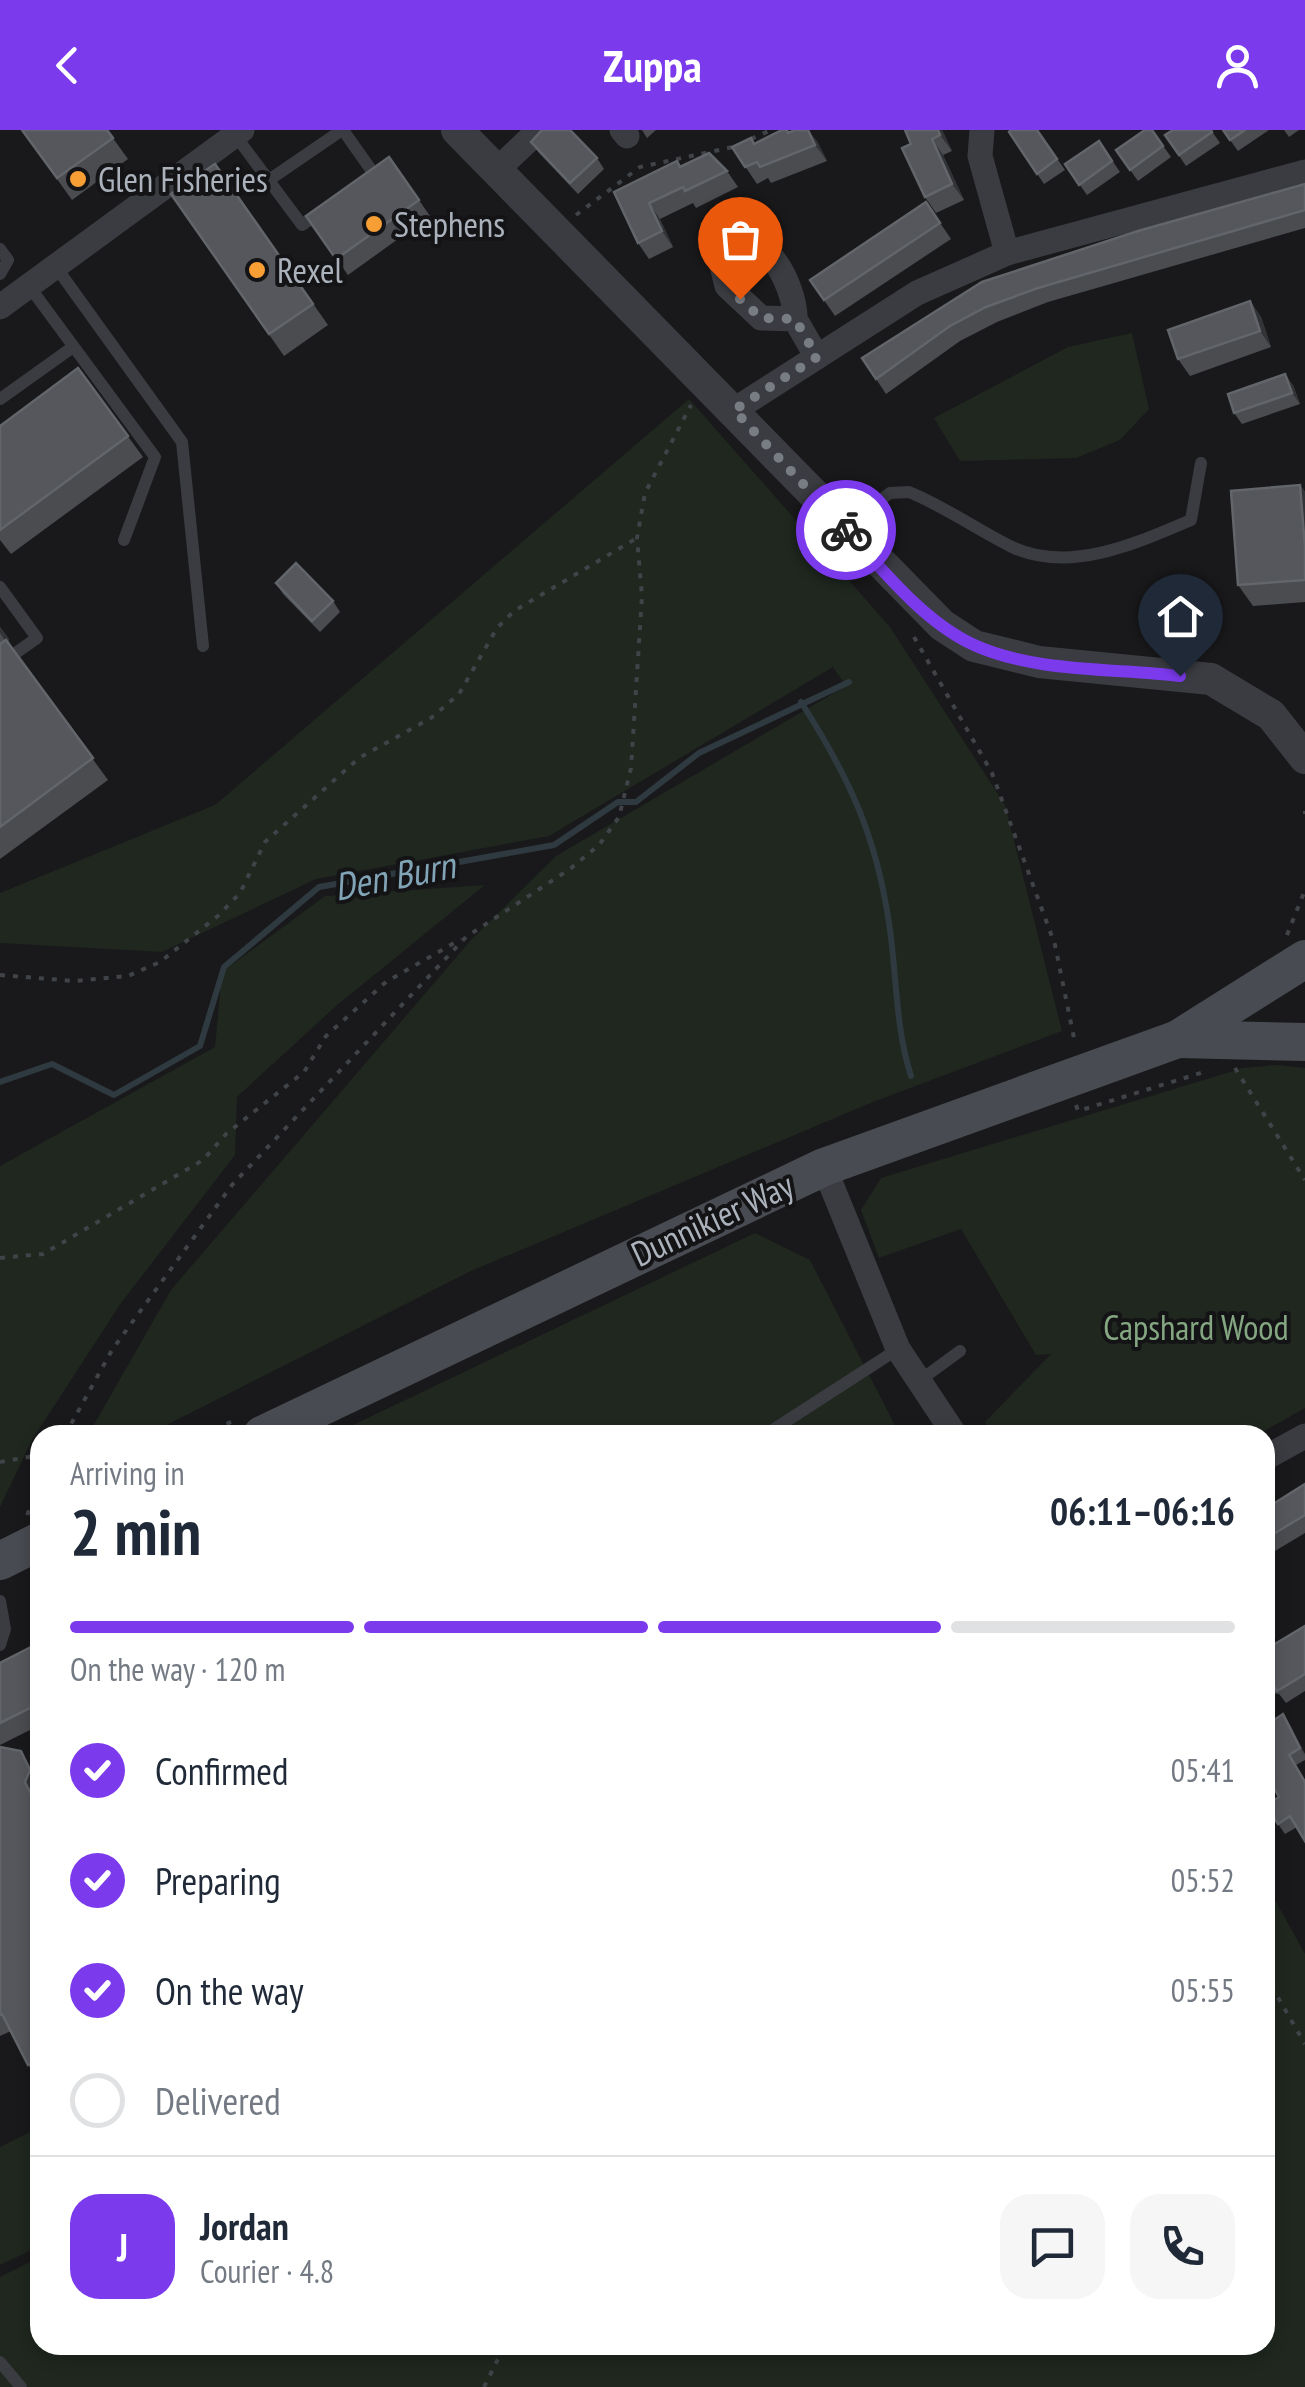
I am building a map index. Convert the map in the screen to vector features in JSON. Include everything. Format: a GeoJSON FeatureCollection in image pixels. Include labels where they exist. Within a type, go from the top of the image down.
{"type":"FeatureCollection","features":[{"type":"Feature","properties":{"kind":"main road","name":"Dunnikier Way"},"geometry":{"type":"LineString","coordinates":[[1178,1040],[1305,959]]}},
{"type":"Feature","properties":{"kind":"main road","name":"Dunnikier Way"},"geometry":{"type":"LineString","coordinates":[[283,1425],[824,1167],[1072,1065],[1178,1040],[1305,1042]]}},
{"type":"Feature","properties":{"kind":"main road"},"geometry":{"type":"LineString","coordinates":[[0,1561],[30,1534]]}},
{"type":"Feature","properties":{"kind":"street"},"geometry":{"type":"LineString","coordinates":[[458,130],[942,625],[974,646],[1039,662],[1212,680],[1271,716],[1305,758]]}},
{"type":"Feature","properties":{"kind":"street"},"geometry":{"type":"LineString","coordinates":[[497,170],[539,130]]}},
{"type":"Feature","properties":{"kind":"street"},"geometry":{"type":"LineString","coordinates":[[982,130],[980,156],[1006,253]]}},
{"type":"Feature","properties":{"kind":"street"},"geometry":{"type":"LineString","coordinates":[[0,307],[238,132]]}},
{"type":"Feature","properties":{"kind":"street"},"geometry":{"type":"LineString","coordinates":[[734,410],[917,293],[1006,253],[1305,172]]}},
{"type":"Feature","properties":{"kind":"street"},"geometry":{"type":"LineString","coordinates":[[795,319],[817,357]]}},
{"type":"Feature","properties":{"kind":"street"},"geometry":{"type":"LineString","coordinates":[[824,1167],[898,1349],[948,1425]]}},
{"type":"Feature","properties":{"kind":"street"},"geometry":{"type":"LineString","coordinates":[[1275,1452],[1305,1436]]}},
{"type":"Feature","properties":{"kind":"lane"},"geometry":{"type":"LineString","coordinates":[[269,180],[342,130],[374,174],[345,194]]}},
{"type":"Feature","properties":{"kind":"lane"},"geometry":{"type":"LineString","coordinates":[[238,132],[302,224],[330,204]]}},
{"type":"Feature","properties":{"kind":"lane"},"geometry":{"type":"LineString","coordinates":[[0,249],[8,260],[0,274]]}},
{"type":"Feature","properties":{"kind":"lane"},"geometry":{"type":"LineString","coordinates":[[56,266],[182,442],[203,646]]}},
{"type":"Feature","properties":{"kind":"lane"},"geometry":{"type":"LineString","coordinates":[[28,286],[155,457],[124,540]]}},
{"type":"Feature","properties":{"kind":"lane"},"geometry":{"type":"LineString","coordinates":[[0,399],[74,347]]}},
{"type":"Feature","properties":{"kind":"lane"},"geometry":{"type":"LineString","coordinates":[[844,527],[890,493],[910,492],[1016,549],[1067,560],[1139,542],[1191,520],[1201,463]]}},
{"type":"Feature","properties":{"kind":"lane"},"geometry":{"type":"LineString","coordinates":[[0,587],[36,638],[0,664]]}},
{"type":"Feature","properties":{"kind":"lane"},"geometry":{"type":"LineString","coordinates":[[780,1425],[898,1349]]}},
{"type":"Feature","properties":{"kind":"lane"},"geometry":{"type":"LineString","coordinates":[[919,1381],[960,1351]]}},
{"type":"Feature","properties":{"kind":"lane"},"geometry":{"type":"LineString","coordinates":[[0,1601],[5,1628],[0,1645]]}},
{"type":"Feature","properties":{"kind":"lane"},"geometry":{"type":"LineString","coordinates":[[0,2362],[21,2387]]}},
{"type":"Feature","properties":{"kind":"path"},"geometry":{"type":"LineString","coordinates":[[556,230],[640,167],[726,150],[771,130]]}},
{"type":"Feature","properties":{"kind":"path"},"geometry":{"type":"LineString","coordinates":[[0,1258],[43,1254],[203,1160],[226,1134],[304,1072],[326,1036],[386,982],[466,937],[600,845],[619,817],[626,788],[642,596],[637,538],[645,493],[678,435],[702,377]]}},
{"type":"Feature","properties":{"kind":"path"},"geometry":{"type":"LineString","coordinates":[[0,975],[74,981],[128,976],[160,962],[219,915],[240,892],[265,842],[358,758],[431,718],[459,694],[497,628],[514,611],[637,538]]}},
{"type":"Feature","properties":{"kind":"path"},"geometry":{"type":"LineString","coordinates":[[913,635],[992,773],[1054,945],[1078,1110],[1218,1068]]}},
{"type":"Feature","properties":{"kind":"path"},"geometry":{"type":"LineString","coordinates":[[70,1425],[112,1350],[232,1185],[466,937]]}},
{"type":"Feature","properties":{"kind":"path"},"geometry":{"type":"LineString","coordinates":[[1241,1062],[1232,1064],[1305,1180]]}},
{"type":"Feature","properties":{"kind":"path"},"geometry":{"type":"LineString","coordinates":[[0,1462],[30,1458]]}},
{"type":"Feature","properties":{"kind":"path"},"geometry":{"type":"LineString","coordinates":[[1275,1992],[1305,2044]]}},
{"type":"Feature","properties":{"kind":"path"},"geometry":{"type":"LineString","coordinates":[[484,2387],[500,2355]]}},
{"type":"Feature","properties":{"kind":"green space"},"geometry":{"type":"Polygon","coordinates":[[[1132,333],[1149,409],[1120,440],[1076,458],[960,461],[934,418],[1068,347],[1132,333]]]}},
{"type":"Feature","properties":{"kind":"green space"},"geometry":{"type":"Polygon","coordinates":[[[689,399],[890,627],[1005,805],[1062,1031],[873,1102],[471,1271],[167,1425],[94,1425],[171,1290],[471,940],[556,856],[846,686],[833,667],[549,836],[316,879],[162,952],[0,943],[0,893],[215,805],[689,399]]]}},
{"type":"Feature","properties":{"kind":"green space"},"geometry":{"type":"Polygon","coordinates":[[[485,885],[336,1006],[237,1097],[235,1155],[121,1303],[42,1425],[30,1425],[30,1444],[0,1507],[0,1166],[215,1047],[222,972],[325,896],[485,885]]]}},
{"type":"Feature","properties":{"kind":"green space","name":"Capshard Wood"},"geometry":{"type":"Polygon","coordinates":[[[1243,1068],[1305,1068],[1305,1408],[1275,1425],[987,1425],[985,1422],[1051,1354],[1036,1355],[961,1229],[879,1258],[861,1210],[881,1178],[1243,1068]]]}},
{"type":"Feature","properties":{"kind":"green space"},"geometry":{"type":"Polygon","coordinates":[[[755,1233],[810,1260],[895,1425],[353,1425],[755,1233]]]}},
{"type":"Feature","properties":{"kind":"green space"},"geometry":{"type":"Polygon","coordinates":[[[1275,1900],[1305,1954],[1305,2387],[0,2387],[0,2277],[30,2262],[30,2355],[1275,2355],[1275,1900]]]}},
{"type":"Feature","properties":{"kind":"green space"},"geometry":{"type":"Polygon","coordinates":[[[30,2132],[30,2251],[0,2265],[0,2147],[30,2132]]]}},
{"type":"Feature","properties":{"kind":"building"},"geometry":{"type":"Polygon","coordinates":[[[22,130],[107,130],[113,138],[57,178],[22,130]]]}},
{"type":"Feature","properties":{"kind":"building"},"geometry":{"type":"Polygon","coordinates":[[[542,130],[570,130],[597,158],[570,183],[531,142],[542,130]]]}},
{"type":"Feature","properties":{"kind":"building"},"geometry":{"type":"Polygon","coordinates":[[[782,130],[808,130],[815,145],[760,167],[757,162],[745,167],[732,147],[751,138],[754,144],[782,130]]]}},
{"type":"Feature","properties":{"kind":"building"},"geometry":{"type":"Polygon","coordinates":[[[905,130],[938,130],[940,135],[932,139],[952,184],[925,197],[902,148],[911,144],[905,130]]]}},
{"type":"Feature","properties":{"kind":"building"},"geometry":{"type":"Polygon","coordinates":[[[1011,130],[1037,130],[1057,159],[1037,174],[1011,130]]]}},
{"type":"Feature","properties":{"kind":"building"},"geometry":{"type":"Polygon","coordinates":[[[1145,130],[1152,130],[1163,146],[1130,170],[1116,150],[1145,130]]]}},
{"type":"Feature","properties":{"kind":"building"},"geometry":{"type":"Polygon","coordinates":[[[1173,130],[1212,132],[1179,155],[1165,135],[1173,130]]]}},
{"type":"Feature","properties":{"kind":"building"},"geometry":{"type":"Polygon","coordinates":[[[1223,130],[1245,130],[1230,140],[1223,130]]]}},
{"type":"Feature","properties":{"kind":"building"},"geometry":{"type":"Polygon","coordinates":[[[1099,141],[1112,161],[1079,185],[1065,164],[1099,141]]]}},
{"type":"Feature","properties":{"kind":"building"},"geometry":{"type":"Polygon","coordinates":[[[709,153],[727,171],[649,203],[662,231],[638,243],[614,192],[677,161],[680,167],[709,153]]]}},
{"type":"Feature","properties":{"kind":"building","name":"Stephens"},"geometry":{"type":"Polygon","coordinates":[[[389,157],[419,200],[336,259],[306,216],[389,157]]]}},
{"type":"Feature","properties":{"kind":"building","name":"Rexel"},"geometry":{"type":"Polygon","coordinates":[[[215,164],[313,304],[269,334],[171,194],[215,164]]]}},
{"type":"Feature","properties":{"kind":"building"},"geometry":{"type":"Polygon","coordinates":[[[1305,184],[1305,210],[1038,288],[986,307],[950,326],[876,379],[862,358],[982,282],[1138,231],[1305,184]]]}},
{"type":"Feature","properties":{"kind":"building"},"geometry":{"type":"Polygon","coordinates":[[[926,202],[940,223],[824,300],[810,280],[926,202]]]}},
{"type":"Feature","properties":{"kind":"building"},"geometry":{"type":"Polygon","coordinates":[[[1250,301],[1260,331],[1178,359],[1168,330],[1250,301]]]}},
{"type":"Feature","properties":{"kind":"building"},"geometry":{"type":"Polygon","coordinates":[[[78,368],[128,436],[0,530],[0,426],[78,368]]]}},
{"type":"Feature","properties":{"kind":"building"},"geometry":{"type":"Polygon","coordinates":[[[1285,374],[1292,393],[1234,413],[1228,394],[1285,374]]]}},
{"type":"Feature","properties":{"kind":"building"},"geometry":{"type":"Polygon","coordinates":[[[1300,485],[1305,580],[1238,585],[1231,491],[1300,485]]]}},
{"type":"Feature","properties":{"kind":"building"},"geometry":{"type":"Polygon","coordinates":[[[296,563],[333,601],[312,621],[276,583],[296,563]]]}},
{"type":"Feature","properties":{"kind":"building"},"geometry":{"type":"Polygon","coordinates":[[[6,640],[93,758],[0,827],[0,644],[6,640]]]}},
{"type":"Feature","properties":{"kind":"building"},"geometry":{"type":"Polygon","coordinates":[[[1305,1484],[1305,1515],[1275,1533],[1275,1503],[1305,1484]]]}},
{"type":"Feature","properties":{"kind":"building"},"geometry":{"type":"Polygon","coordinates":[[[1305,1626],[1305,1674],[1277,1691],[1275,1688],[1275,1644],[1305,1626]]]}},
{"type":"Feature","properties":{"kind":"building"},"geometry":{"type":"Polygon","coordinates":[[[30,1648],[30,1708],[0,1723],[0,1663],[30,1648]]]}},
{"type":"Feature","properties":{"kind":"building"},"geometry":{"type":"Polygon","coordinates":[[[1283,1714],[1300,1748],[1289,1755],[1305,1782],[1305,1841],[1290,1816],[1278,1824],[1275,1819],[1275,1799],[1279,1797],[1275,1790],[1275,1719],[1283,1714]]]}},
{"type":"Feature","properties":{"kind":"building"},"geometry":{"type":"Polygon","coordinates":[[[0,1747],[21,1751],[30,1770],[25,1782],[30,1792],[30,2064],[0,2015],[0,1747]]]}},
{"type":"Feature","properties":{"kind":"waterway","name":"Den Burn"},"geometry":{"type":"LineString","coordinates":[[0,1082],[52,1064],[114,1095],[200,1046],[224,967],[319,887],[554,845],[618,802],[636,802],[699,753],[849,682]]}},
{"type":"Feature","properties":{"kind":"waterway"},"geometry":{"type":"LineString","coordinates":[[801,702],[847,782],[877,862],[889,923],[902,1039],[911,1076]]}},
{"type":"Feature","properties":{"kind":"way so far"},"geometry":{"type":"LineString","coordinates":[[740,299],[761,318],[778,322],[795,319],[817,357],[734,410],[846,530]]}},
{"type":"Feature","properties":{"kind":"place","name":"Glen Fisheries"},"geometry":{"type":"Point","coordinates":[78,179]}},
{"type":"Feature","properties":{"kind":"place","name":"Stephens"},"geometry":{"type":"Point","coordinates":[374,224]}},
{"type":"Feature","properties":{"kind":"place","name":"Rexel"},"geometry":{"type":"Point","coordinates":[257,270]}},
{"type":"Feature","properties":{"kind":"route"},"geometry":{"type":"LineString","coordinates":[[846,530],[942,625],[974,646],[1039,662],[1180,676]]}}]}
